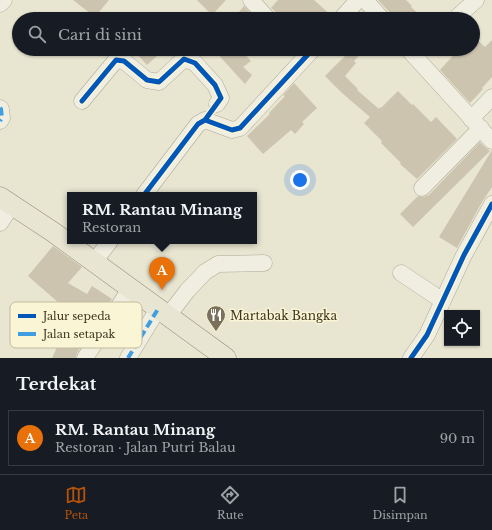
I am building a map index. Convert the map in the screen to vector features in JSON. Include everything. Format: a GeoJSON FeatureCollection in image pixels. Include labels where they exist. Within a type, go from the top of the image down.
{"type":"FeatureCollection","features":[{"type":"Feature","properties":{"kind":"main road"},"geometry":{"type":"LineString","coordinates":[[6,201],[67,243]]}},
{"type":"Feature","properties":{"kind":"main road"},"geometry":{"type":"LineString","coordinates":[[69,244],[226,358]]}},
{"type":"Feature","properties":{"kind":"street"},"geometry":{"type":"LineString","coordinates":[[0,4],[4,0]]}},
{"type":"Feature","properties":{"kind":"street"},"geometry":{"type":"LineString","coordinates":[[251,0],[262,12]]}},
{"type":"Feature","properties":{"kind":"street"},"geometry":{"type":"LineString","coordinates":[[347,12],[358,0]]}},
{"type":"Feature","properties":{"kind":"street"},"geometry":{"type":"LineString","coordinates":[[365,0],[376,12]]}},
{"type":"Feature","properties":{"kind":"street"},"geometry":{"type":"LineString","coordinates":[[463,12],[476,0]]}},
{"type":"Feature","properties":{"kind":"street"},"geometry":{"type":"LineString","coordinates":[[211,112],[232,130],[240,128],[301,56]]}},
{"type":"Feature","properties":{"kind":"street"},"geometry":{"type":"LineString","coordinates":[[418,56],[492,141]]}},
{"type":"Feature","properties":{"kind":"street"},"geometry":{"type":"LineString","coordinates":[[82,101],[116,60],[124,61],[147,80],[159,82],[184,59],[195,63],[215,85],[221,98],[211,112],[192,130],[146,192]]}},
{"type":"Feature","properties":{"kind":"street"},"geometry":{"type":"LineString","coordinates":[[422,188],[476,124],[492,97]]}},
{"type":"Feature","properties":{"kind":"street"},"geometry":{"type":"LineString","coordinates":[[0,108],[2,118],[0,121]]}},
{"type":"Feature","properties":{"kind":"street"},"geometry":{"type":"LineString","coordinates":[[0,223],[6,201]]}},
{"type":"Feature","properties":{"kind":"street"},"geometry":{"type":"LineString","coordinates":[[411,358],[427,335],[464,255],[492,204]]}},
{"type":"Feature","properties":{"kind":"street"},"geometry":{"type":"LineString","coordinates":[[94,262],[108,244]]}},
{"type":"Feature","properties":{"kind":"street"},"geometry":{"type":"LineString","coordinates":[[142,340],[163,312],[187,291],[205,272],[218,264],[264,263]]}},
{"type":"Feature","properties":{"kind":"street"},"geometry":{"type":"LineString","coordinates":[[401,273],[443,301]]}},
{"type":"Feature","properties":{"kind":"street"},"geometry":{"type":"LineString","coordinates":[[122,302],[130,289]]}},
{"type":"Feature","properties":{"kind":"street"},"geometry":{"type":"LineString","coordinates":[[85,358],[92,348]]}},
{"type":"Feature","properties":{"kind":"street"},"geometry":{"type":"LineString","coordinates":[[128,358],[136,348]]}},
{"type":"Feature","properties":{"kind":"building"},"geometry":{"type":"Polygon","coordinates":[[[73,0],[109,0],[99,12],[89,12],[73,0]]]}},
{"type":"Feature","properties":{"kind":"building"},"geometry":{"type":"Polygon","coordinates":[[[197,0],[226,0],[215,12],[209,12],[197,0]]]}},
{"type":"Feature","properties":{"kind":"building"},"geometry":{"type":"Polygon","coordinates":[[[278,0],[314,0],[328,12],[276,12],[271,8],[278,0]]]}},
{"type":"Feature","properties":{"kind":"building"},"geometry":{"type":"Polygon","coordinates":[[[378,0],[406,0],[416,12],[389,12],[378,0]]]}},
{"type":"Feature","properties":{"kind":"building"},"geometry":{"type":"Polygon","coordinates":[[[244,6],[249,12],[239,12],[244,6]]]}},
{"type":"Feature","properties":{"kind":"building"},"geometry":{"type":"Polygon","coordinates":[[[492,40],[492,77],[470,103],[440,70],[453,56],[480,56],[480,42],[485,47],[492,40]]]}},
{"type":"Feature","properties":{"kind":"building"},"geometry":{"type":"Polygon","coordinates":[[[139,56],[157,56],[147,65],[139,56]]]}},
{"type":"Feature","properties":{"kind":"building"},"geometry":{"type":"Polygon","coordinates":[[[219,56],[246,56],[251,61],[243,67],[252,75],[245,84],[219,56]]]}},
{"type":"Feature","properties":{"kind":"building"},"geometry":{"type":"Polygon","coordinates":[[[345,56],[359,56],[354,61],[356,63],[345,76],[358,89],[357,90],[379,109],[398,91],[431,122],[436,117],[457,139],[417,179],[400,164],[401,163],[381,143],[382,141],[364,123],[370,117],[325,76],[345,56]]]}},
{"type":"Feature","properties":{"kind":"building"},"geometry":{"type":"Polygon","coordinates":[[[294,83],[317,108],[302,122],[304,124],[295,134],[291,130],[263,154],[247,136],[270,114],[269,113],[285,96],[283,95],[294,83]]]}},
{"type":"Feature","properties":{"kind":"building"},"geometry":{"type":"Polygon","coordinates":[[[480,142],[490,151],[413,227],[400,214],[418,196],[424,197],[429,195],[480,142]]]}},
{"type":"Feature","properties":{"kind":"building"},"geometry":{"type":"Polygon","coordinates":[[[492,150],[492,187],[482,202],[457,248],[439,237],[492,150]]]}},
{"type":"Feature","properties":{"kind":"building"},"geometry":{"type":"Polygon","coordinates":[[[53,246],[82,267],[68,283],[87,294],[92,286],[112,299],[110,302],[58,302],[28,276],[53,246]]]}},
{"type":"Feature","properties":{"kind":"building"},"geometry":{"type":"Polygon","coordinates":[[[57,348],[80,348],[76,358],[52,358],[57,348]]]}},
{"type":"Feature","properties":{"kind":"marked path"},"geometry":{"type":"LineString","coordinates":[[0,108],[2,118],[0,121]]}},
{"type":"Feature","properties":{"kind":"marked path"},"geometry":{"type":"LineString","coordinates":[[142,335],[158,309]]}},
{"type":"Feature","properties":{"kind":"marked path"},"geometry":{"type":"LineString","coordinates":[[128,358],[134,348]]}},
{"type":"Feature","properties":{"kind":"cycle path"},"geometry":{"type":"LineString","coordinates":[[146,192],[198,124],[205,120],[232,130],[240,128],[307,56]]}},
{"type":"Feature","properties":{"kind":"cycle path"},"geometry":{"type":"LineString","coordinates":[[82,101],[116,60],[124,61],[147,80],[159,82],[184,59],[195,63],[215,85],[221,98],[205,120]]}},
{"type":"Feature","properties":{"kind":"cycle path"},"geometry":{"type":"LineString","coordinates":[[411,358],[427,335],[464,255],[492,204]]}},
{"type":"Feature","properties":{"kind":"place","name":"RM. Rantau Minang"},"geometry":{"type":"Point","coordinates":[162,290]}},
{"type":"Feature","properties":{"kind":"place","name":"Martabak Bangka"},"geometry":{"type":"Point","coordinates":[216,332]}}]}
